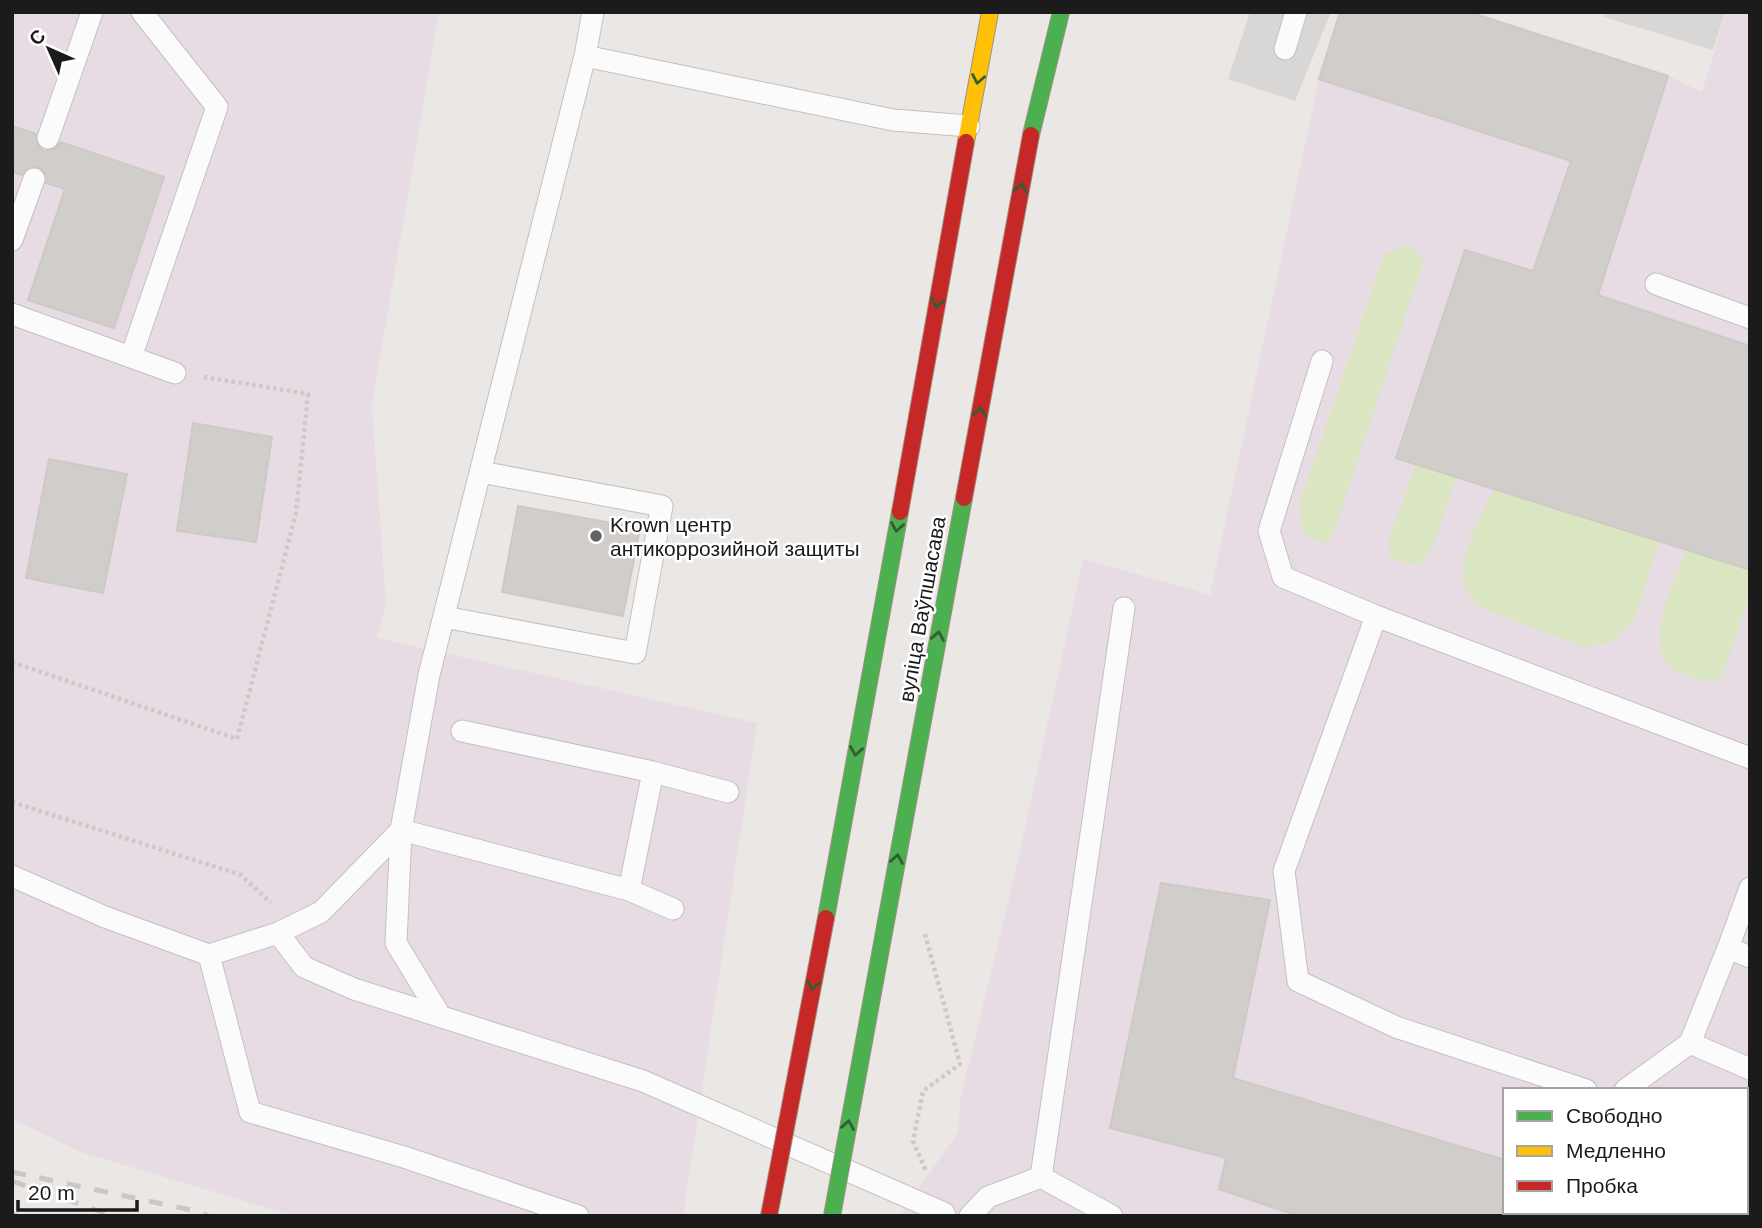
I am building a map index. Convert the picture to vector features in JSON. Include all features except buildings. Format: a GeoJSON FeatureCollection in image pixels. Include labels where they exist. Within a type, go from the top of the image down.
{"type":"FeatureCollection","features":[{"type":"Feature","properties":{"kind":"main road","name":"вуліца Ваўпшасава"},"geometry":{"type":"LineString","coordinates":[[769,1216],[826,918],[990,12]]}},
{"type":"Feature","properties":{"kind":"main road","name":"вуліца Ваўпшасава"},"geometry":{"type":"LineString","coordinates":[[832,1216],[1028,151],[1061,12]]}},
{"type":"Feature","properties":{"kind":"lane"},"geometry":{"type":"LineString","coordinates":[[48,138],[92,12]]}},
{"type":"Feature","properties":{"kind":"lane"},"geometry":{"type":"LineString","coordinates":[[131,357],[217,107],[142,12]]}},
{"type":"Feature","properties":{"kind":"lane"},"geometry":{"type":"LineString","coordinates":[[441,1017],[396,943],[401,830],[429,675],[585,56],[593,12]]}},
{"type":"Feature","properties":{"kind":"lane"},"geometry":{"type":"LineString","coordinates":[[1284,49],[1296,12]]}},
{"type":"Feature","properties":{"kind":"lane"},"geometry":{"type":"LineString","coordinates":[[585,56],[893,120],[969,126]]}},
{"type":"Feature","properties":{"kind":"lane"},"geometry":{"type":"LineString","coordinates":[[12,240],[34,179]]}},
{"type":"Feature","properties":{"kind":"lane"},"geometry":{"type":"LineString","coordinates":[[1656,284],[1750,318]]}},
{"type":"Feature","properties":{"kind":"lane"},"geometry":{"type":"LineString","coordinates":[[12,314],[175,373]]}},
{"type":"Feature","properties":{"kind":"lane"},"geometry":{"type":"LineString","coordinates":[[1322,361],[1269,531],[1283,577],[1376,616],[1750,758]]}},
{"type":"Feature","properties":{"kind":"lane"},"geometry":{"type":"LineString","coordinates":[[444,617],[635,653],[663,506],[481,472]]}},
{"type":"Feature","properties":{"kind":"lane"},"geometry":{"type":"LineString","coordinates":[[1041,1177],[1124,608]]}},
{"type":"Feature","properties":{"kind":"lane"},"geometry":{"type":"LineString","coordinates":[[1376,616],[1284,871],[1298,981],[1396,1027],[1580,1088]]}},
{"type":"Feature","properties":{"kind":"lane"},"geometry":{"type":"LineString","coordinates":[[462,731],[653,772],[728,793]]}},
{"type":"Feature","properties":{"kind":"lane"},"geometry":{"type":"LineString","coordinates":[[629,890],[653,772]]}},
{"type":"Feature","properties":{"kind":"lane"},"geometry":{"type":"LineString","coordinates":[[401,830],[629,890],[673,909]]}},
{"type":"Feature","properties":{"kind":"lane"},"geometry":{"type":"LineString","coordinates":[[12,876],[105,917],[209,956],[286,929],[321,912],[401,830]]}},
{"type":"Feature","properties":{"kind":"lane"},"geometry":{"type":"LineString","coordinates":[[1628,1088],[1690,1043],[1750,888]]}},
{"type":"Feature","properties":{"kind":"lane"},"geometry":{"type":"LineString","coordinates":[[286,929],[304,967],[354,989],[643,1081],[944,1214]]}},
{"type":"Feature","properties":{"kind":"lane"},"geometry":{"type":"LineString","coordinates":[[1728,948],[1750,957]]}},
{"type":"Feature","properties":{"kind":"lane"},"geometry":{"type":"LineString","coordinates":[[209,956],[250,1112],[404,1157],[578,1216]]}},
{"type":"Feature","properties":{"kind":"lane"},"geometry":{"type":"LineString","coordinates":[[1690,1043],[1750,1069]]}},
{"type":"Feature","properties":{"kind":"lane"},"geometry":{"type":"LineString","coordinates":[[970,1216],[988,1196],[1041,1177],[1112,1216]]}},
{"type":"Feature","properties":{"kind":"path"},"geometry":{"type":"LineString","coordinates":[[12,662],[237,739],[296,513],[308,394],[175,373]]}},
{"type":"Feature","properties":{"kind":"path"},"geometry":{"type":"LineString","coordinates":[[12,802],[240,875],[286,929]]}},
{"type":"Feature","properties":{"kind":"path"},"geometry":{"type":"LineString","coordinates":[[925,933],[960,1064],[923,1091],[913,1140],[944,1214]]}},
{"type":"Feature","properties":{"kind":"shaded area"},"geometry":{"type":"Polygon","coordinates":[[[12,12],[439,12],[372,405],[386,604],[377,638],[757,723],[683,1216],[294,1216],[81,1152],[12,1119],[12,12]]]}},
{"type":"Feature","properties":{"kind":"shaded area"},"geometry":{"type":"Polygon","coordinates":[[[1250,12],[1331,12],[1295,101],[1228,79],[1250,12]]]}},
{"type":"Feature","properties":{"kind":"shaded area"},"geometry":{"type":"Polygon","coordinates":[[[1340,12],[1469,12],[1668,76],[1702,92],[1726,12],[1750,12],[1750,1216],[900,1216],[958,1132],[960,1101],[1018,861],[1083,559],[1210,595],[1319,79],[1340,12]]]}},
{"type":"Feature","properties":{"kind":"shaded area"},"geometry":{"type":"Polygon","coordinates":[[[1605,12],[1725,12],[1713,50],[1604,17],[1605,12]]]}},
{"type":"Feature","properties":{"kind":"green space"},"geometry":{"type":"Polygon","coordinates":[[[1408,245],[1424,260],[1334,532],[1324,544],[1303,534],[1299,506],[1384,254],[1408,245]]]}},
{"type":"Feature","properties":{"kind":"green space"},"geometry":{"type":"Polygon","coordinates":[[[1416,464],[1456,477],[1434,544],[1421,565],[1405,564],[1390,556],[1389,538],[1416,464]]]}},
{"type":"Feature","properties":{"kind":"green space"},"geometry":{"type":"Polygon","coordinates":[[[1494,489],[1659,541],[1636,616],[1615,641],[1585,648],[1482,608],[1471,596],[1464,581],[1465,559],[1473,534],[1494,489]]]}},
{"type":"Feature","properties":{"kind":"green space"},"geometry":{"type":"Polygon","coordinates":[[[1686,550],[1750,570],[1750,594],[1722,679],[1701,680],[1681,673],[1668,664],[1661,650],[1662,617],[1686,550]]]}},
{"type":"Feature","properties":{"kind":"railway"},"geometry":{"type":"LineString","coordinates":[[12,1172],[209,1216]]}},
{"type":"Feature","properties":{"kind":"railway"},"geometry":{"type":"LineString","coordinates":[[12,1181],[114,1216]]}},
{"type":"Feature","properties":{"kind":"railway"},"geometry":{"type":"LineString","coordinates":[[12,1214],[18,1216]]}},
{"type":"Feature","properties":{"kind":"traffic: fast"},"geometry":{"type":"LineString","coordinates":[[1031,135],[1061,12]]}},
{"type":"Feature","properties":{"kind":"traffic: fast"},"geometry":{"type":"LineString","coordinates":[[885,927],[964,498]]}},
{"type":"Feature","properties":{"kind":"traffic: fast"},"geometry":{"type":"LineString","coordinates":[[826,918],[900,512]]}},
{"type":"Feature","properties":{"kind":"traffic: fast"},"geometry":{"type":"LineString","coordinates":[[832,1216],[885,927]]}},
{"type":"Feature","properties":{"kind":"traffic: slow"},"geometry":{"type":"LineString","coordinates":[[966,142],[990,12]]}},
{"type":"Feature","properties":{"kind":"traffic: jam"},"geometry":{"type":"LineString","coordinates":[[964,498],[1031,135]]}},
{"type":"Feature","properties":{"kind":"traffic: jam"},"geometry":{"type":"LineString","coordinates":[[900,512],[966,142]]}},
{"type":"Feature","properties":{"kind":"traffic: jam"},"geometry":{"type":"LineString","coordinates":[[769,1216],[826,918]]}},
{"type":"Feature","properties":{"kind":"place","name":"Krown центр антикоррозийной защиты"},"geometry":{"type":"Point","coordinates":[596,536]}}]}
